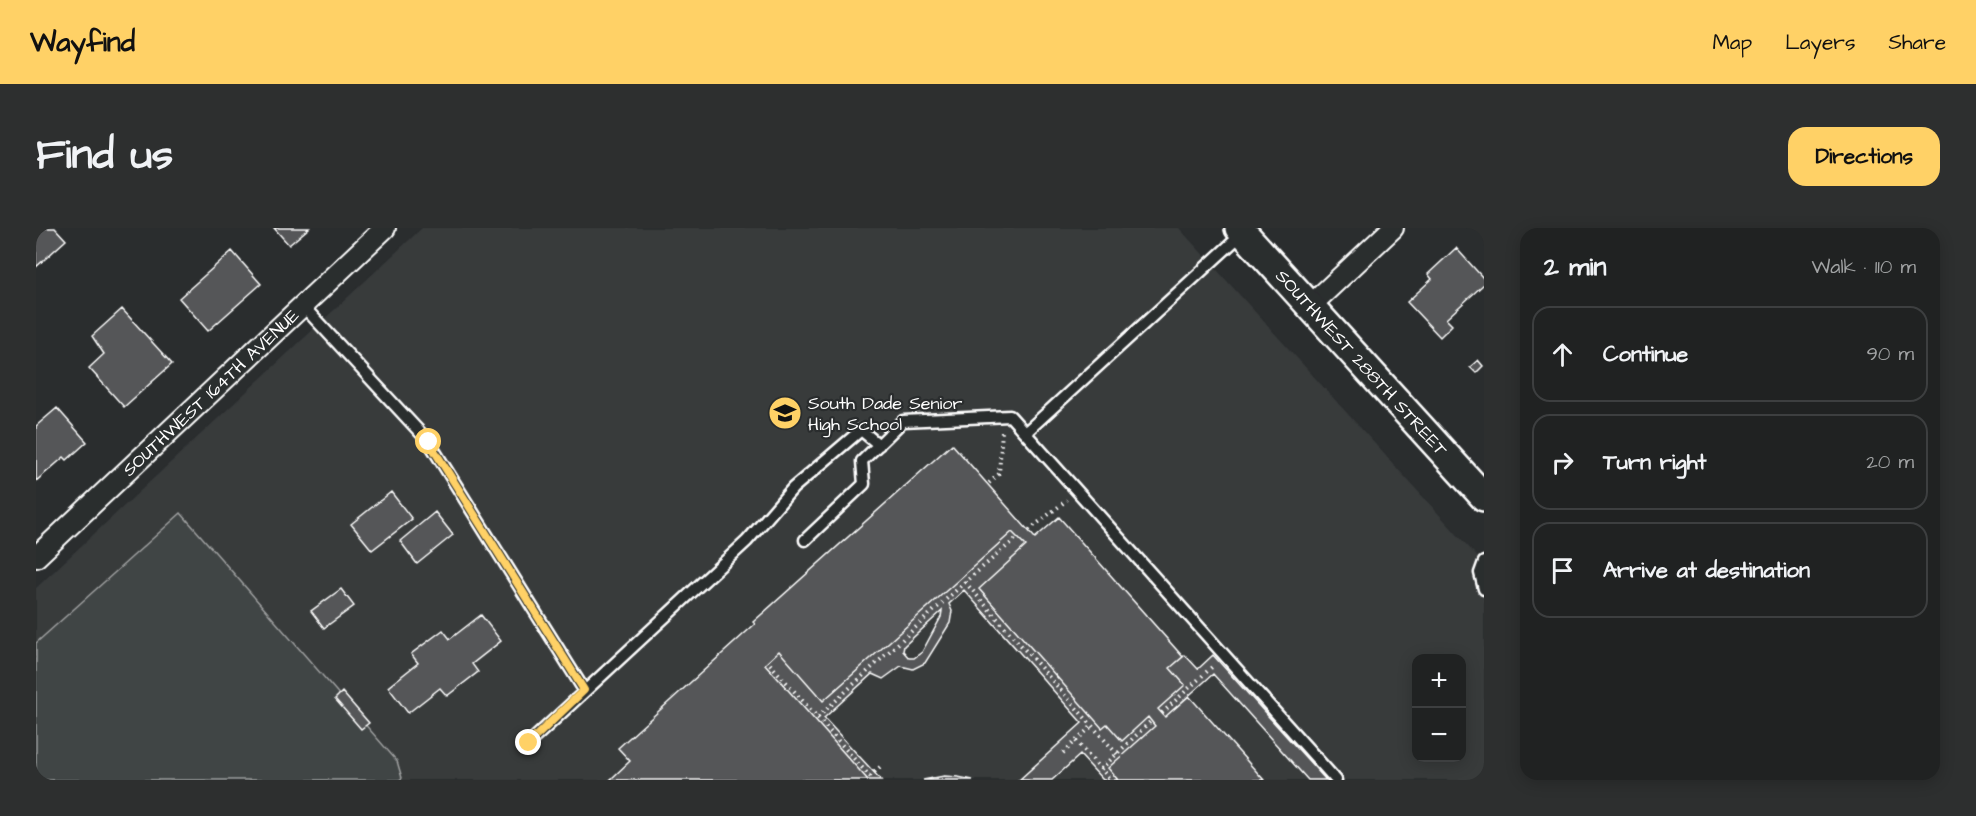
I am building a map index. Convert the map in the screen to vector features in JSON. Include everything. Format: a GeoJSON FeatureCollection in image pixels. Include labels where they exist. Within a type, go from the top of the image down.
{"type":"FeatureCollection","features":[{"type":"Feature","properties":{"kind":"street","name":"SOUTHWEST 164TH AVENUE"},"geometry":{"type":"LineString","coordinates":[[36,557],[386,228]]}},
{"type":"Feature","properties":{"kind":"street"},"geometry":{"type":"LineString","coordinates":[[1311,306],[1394,228]]}},
{"type":"Feature","properties":{"kind":"street","name":"SOUTHWEST 288TH STREET"},"geometry":{"type":"LineString","coordinates":[[1241,230],[1484,497]]}},
{"type":"Feature","properties":{"kind":"lane"},"geometry":{"type":"LineString","coordinates":[[1025,433],[1241,230]]}},
{"type":"Feature","properties":{"kind":"lane"},"geometry":{"type":"LineString","coordinates":[[303,306],[429,442],[584,690]]}},
{"type":"Feature","properties":{"kind":"lane"},"geometry":{"type":"LineString","coordinates":[[805,540],[864,484],[862,460],[903,421],[1010,416],[1336,780]]}},
{"type":"Feature","properties":{"kind":"lane"},"geometry":{"type":"LineString","coordinates":[[529,743],[747,541],[793,488],[861,430],[879,445]]}},
{"type":"Feature","properties":{"kind":"lane"},"geometry":{"type":"LineString","coordinates":[[1484,562],[1480,573],[1484,589]]}},
{"type":"Feature","properties":{"kind":"path"},"geometry":{"type":"LineString","coordinates":[[989,483],[999,474],[1002,430]]}},
{"type":"Feature","properties":{"kind":"path"},"geometry":{"type":"LineString","coordinates":[[1029,530],[1067,499]]}},
{"type":"Feature","properties":{"kind":"path"},"geometry":{"type":"LineString","coordinates":[[818,717],[964,582],[1018,537]]}},
{"type":"Feature","properties":{"kind":"path"},"geometry":{"type":"LineString","coordinates":[[964,582],[1117,754]]}},
{"type":"Feature","properties":{"kind":"path"},"geometry":{"type":"LineString","coordinates":[[770,664],[873,780]]}},
{"type":"Feature","properties":{"kind":"path"},"geometry":{"type":"LineString","coordinates":[[1162,713],[1215,664]]}},
{"type":"Feature","properties":{"kind":"path"},"geometry":{"type":"LineString","coordinates":[[1101,768],[1151,721]]}},
{"type":"Feature","properties":{"kind":"path"},"geometry":{"type":"LineString","coordinates":[[1063,753],[1092,726]]}},
{"type":"Feature","properties":{"kind":"path"},"geometry":{"type":"LineString","coordinates":[[1076,741],[1111,780]]}},
{"type":"Feature","properties":{"kind":"path"},"geometry":{"type":"LineString","coordinates":[[870,776],[881,766]]}},
{"type":"Feature","properties":{"kind":"shaded area","name":"South Dade Senior High School"},"geometry":{"type":"Polygon","coordinates":[[[422,228],[1179,228],[1484,564],[1484,780],[36,780],[36,588],[422,228]]]}},
{"type":"Feature","properties":{"kind":"shaded area"},"geometry":{"type":"Polygon","coordinates":[[[181,513],[397,761],[402,778],[399,780],[36,780],[36,643],[181,513]]]}},
{"type":"Feature","properties":{"kind":"building"},"geometry":{"type":"Polygon","coordinates":[[[36,228],[55,228],[66,240],[36,267],[36,228]]]}},
{"type":"Feature","properties":{"kind":"building"},"geometry":{"type":"Polygon","coordinates":[[[274,228],[309,228],[289,245],[274,228]]]}},
{"type":"Feature","properties":{"kind":"building"},"geometry":{"type":"Polygon","coordinates":[[[1456,248],[1484,279],[1484,284],[1446,319],[1452,325],[1440,337],[1407,302],[1432,279],[1428,274],[1456,248]]]}},
{"type":"Feature","properties":{"kind":"building"},"geometry":{"type":"Polygon","coordinates":[[[232,251],[261,284],[208,331],[179,298],[232,251]]]}},
{"type":"Feature","properties":{"kind":"building"},"geometry":{"type":"Polygon","coordinates":[[[122,309],[172,364],[124,407],[89,368],[104,354],[92,336],[122,309]]]}},
{"type":"Feature","properties":{"kind":"building"},"geometry":{"type":"Polygon","coordinates":[[[1478,360],[1483,366],[1476,373],[1470,367],[1478,360]]]}},
{"type":"Feature","properties":{"kind":"building"},"geometry":{"type":"Polygon","coordinates":[[[57,408],[87,442],[67,460],[64,457],[36,481],[36,426],[57,408]]]}},
{"type":"Feature","properties":{"kind":"building"},"geometry":{"type":"Polygon","coordinates":[[[952,444],[1035,538],[1059,517],[1183,657],[1170,668],[1185,685],[1158,709],[1165,717],[1189,696],[1264,780],[1118,780],[1108,768],[1155,726],[1148,717],[1122,741],[1107,724],[1102,728],[979,589],[1026,546],[1012,532],[823,701],[779,651],[765,664],[868,780],[610,780],[630,761],[618,748],[755,624],[753,622],[952,444]]]}},
{"type":"Feature","properties":{"kind":"building"},"geometry":{"type":"Polygon","coordinates":[[[391,492],[412,519],[372,550],[351,524],[391,492]]]}},
{"type":"Feature","properties":{"kind":"building"},"geometry":{"type":"Polygon","coordinates":[[[435,512],[453,535],[417,564],[400,541],[435,512]]]}},
{"type":"Feature","properties":{"kind":"building"},"geometry":{"type":"Polygon","coordinates":[[[1012,532],[1026,546],[979,589],[1102,728],[1107,724],[1122,741],[1148,717],[1155,726],[1108,768],[1118,780],[1103,780],[1080,755],[1052,780],[1019,780],[1082,723],[964,590],[949,604],[952,611],[950,623],[925,663],[913,669],[901,666],[883,679],[872,674],[824,718],[881,780],[868,780],[765,664],[779,651],[823,701],[1012,532]],[[942,611],[904,646],[903,651],[909,658],[914,658],[922,652],[942,611]]]}},
{"type":"Feature","properties":{"kind":"building"},"geometry":{"type":"Polygon","coordinates":[[[341,589],[354,606],[324,628],[311,611],[341,589]]]}},
{"type":"Feature","properties":{"kind":"building"},"geometry":{"type":"Polygon","coordinates":[[[481,615],[501,641],[472,664],[478,672],[447,696],[440,688],[408,713],[388,687],[418,663],[411,654],[443,630],[450,639],[481,615]]]}},
{"type":"Feature","properties":{"kind":"building"},"geometry":{"type":"Polygon","coordinates":[[[1185,655],[1198,669],[1213,655],[1326,780],[1308,780],[1213,674],[1165,717],[1158,709],[1185,685],[1170,668],[1185,655]]]}},
{"type":"Feature","properties":{"kind":"building"},"geometry":{"type":"Polygon","coordinates":[[[342,692],[369,723],[361,729],[335,699],[342,692]]]}},
{"type":"Feature","properties":{"kind":"building"},"geometry":{"type":"Polygon","coordinates":[[[944,776],[958,777],[973,780],[923,780],[944,776]]]}},
{"type":"Feature","properties":{"kind":"place","name":"South Dade Senior High School"},"geometry":{"type":"Point","coordinates":[785,413]}},
{"type":"Feature","properties":{"kind":"route"},"geometry":{"type":"LineString","coordinates":[[429,442],[584,690],[529,743]]}}]}
